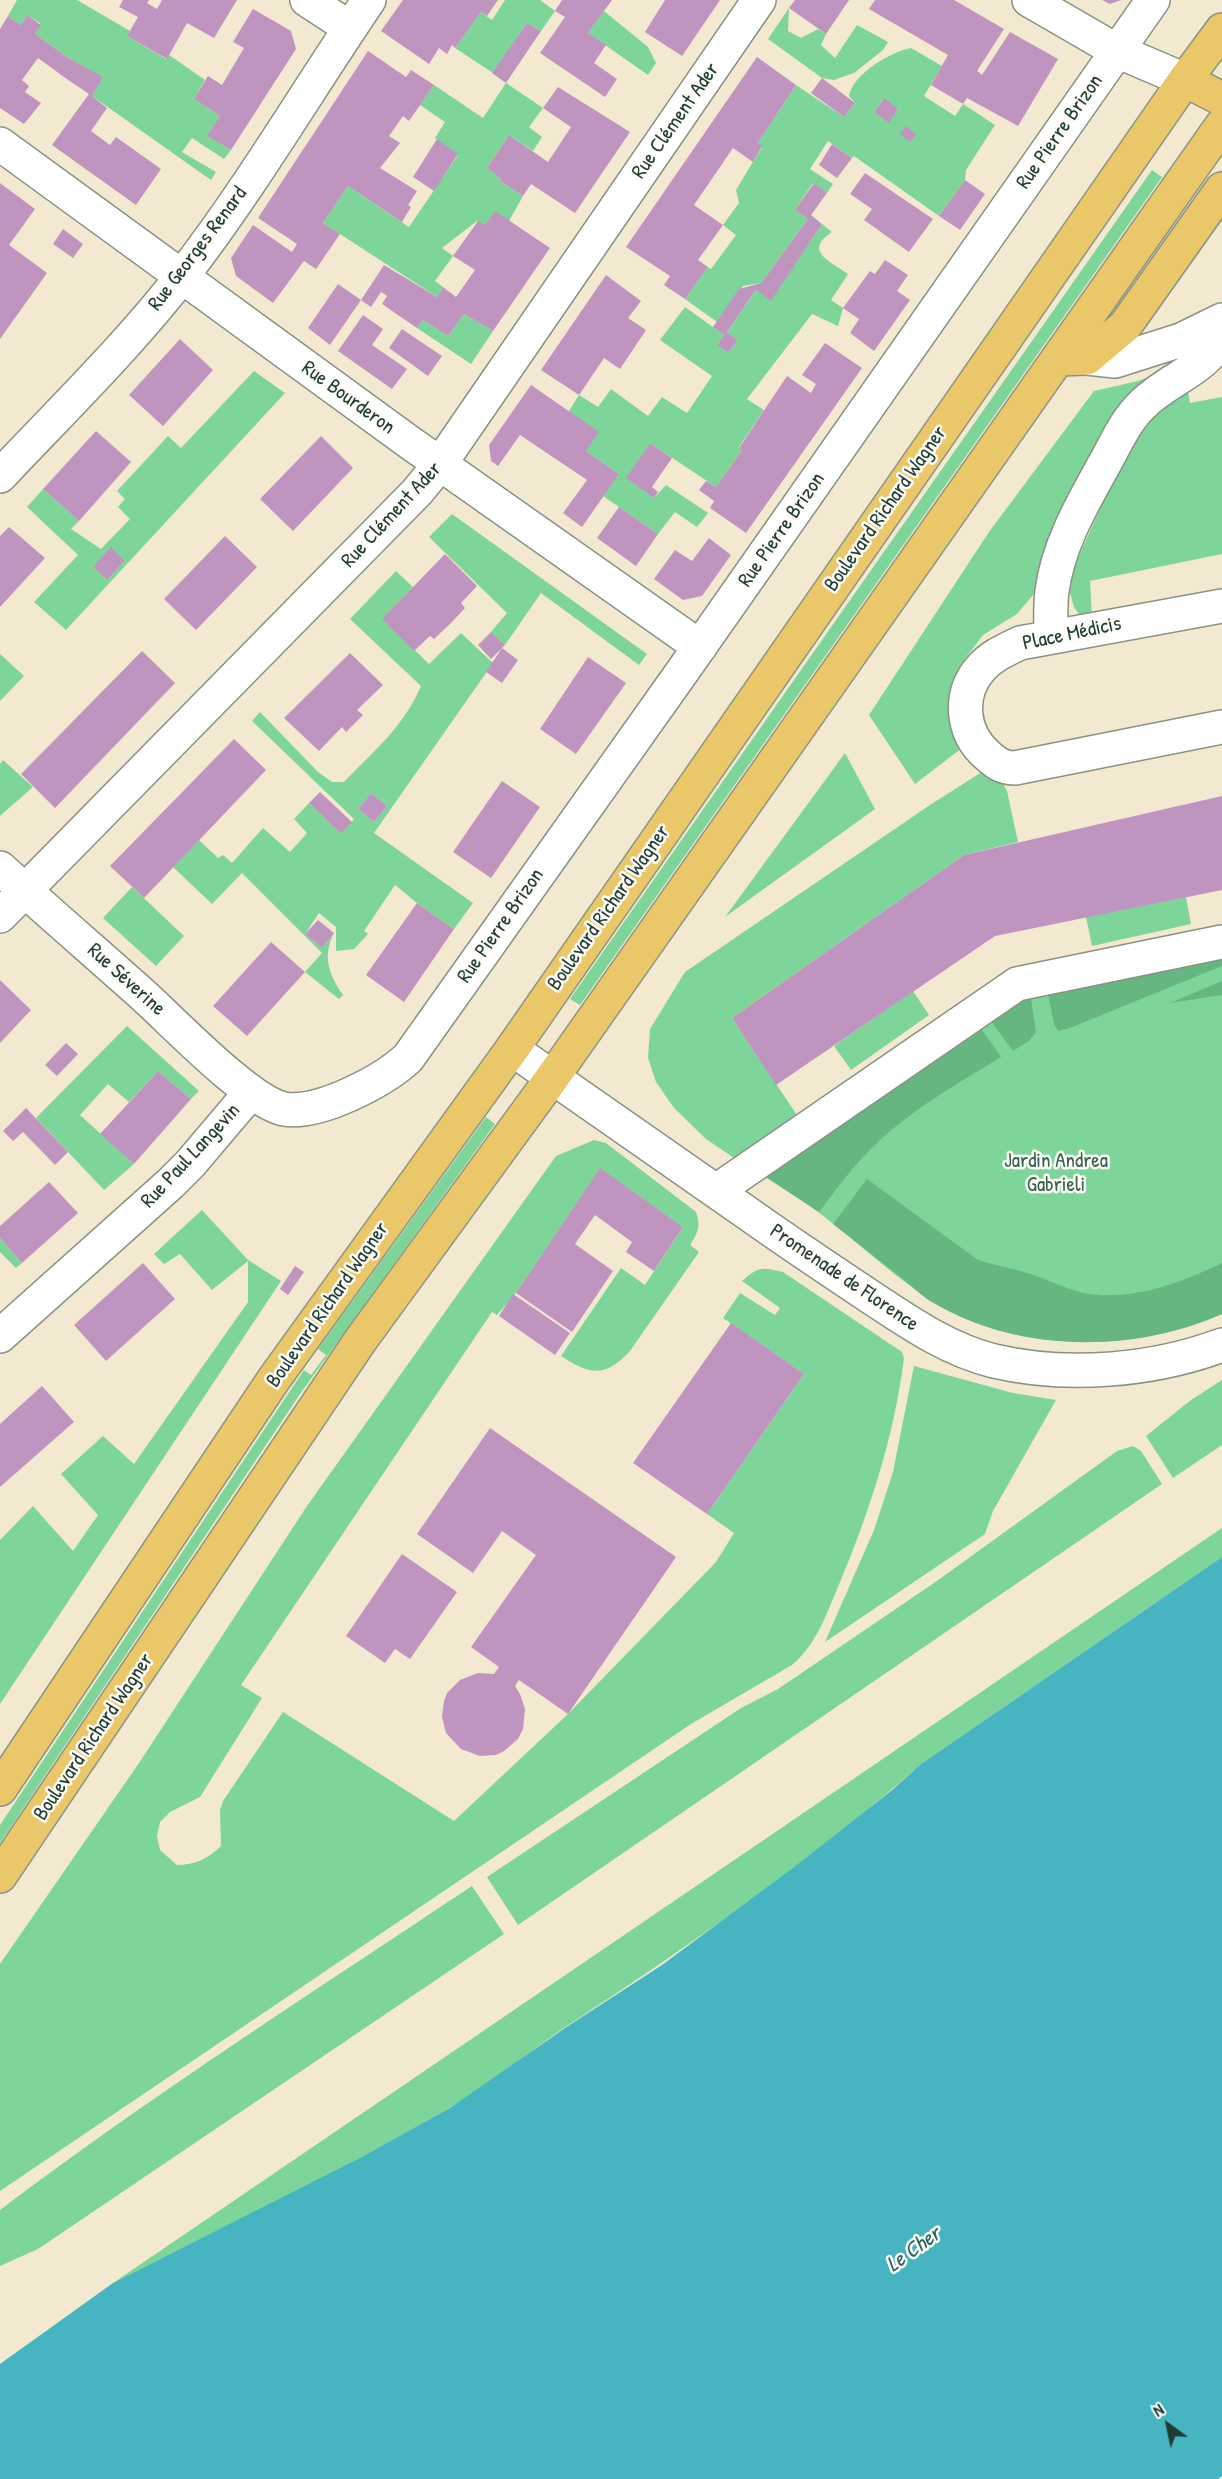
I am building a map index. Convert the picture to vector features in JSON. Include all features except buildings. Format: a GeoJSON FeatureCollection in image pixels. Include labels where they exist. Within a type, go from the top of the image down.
{"type":"FeatureCollection","features":[{"type":"Feature","properties":{"kind":"main road","name":"Boulevard Richard Wagner"},"geometry":{"type":"LineString","coordinates":[[0,1789],[274,1379],[512,1049],[1222,30]]}},
{"type":"Feature","properties":{"kind":"main road"},"geometry":{"type":"LineString","coordinates":[[1185,80],[1222,99]]}},
{"type":"Feature","properties":{"kind":"main road","name":"Boulevard Richard Wagner"},"geometry":{"type":"LineString","coordinates":[[0,1876],[313,1410],[1073,358],[1096,302],[1222,125]]}},
{"type":"Feature","properties":{"kind":"main road"},"geometry":{"type":"LineString","coordinates":[[1073,358],[1125,326],[1222,189]]}},
{"type":"Feature","properties":{"kind":"street"},"geometry":{"type":"LineString","coordinates":[[307,0],[350,28]]}},
{"type":"Feature","properties":{"kind":"street","name":"Rue Georges Renard"},"geometry":{"type":"LineString","coordinates":[[0,476],[136,330],[181,277],[211,238],[369,0]]}},
{"type":"Feature","properties":{"kind":"street","name":"Rue Clément Ader"},"geometry":{"type":"LineString","coordinates":[[0,916],[417,492],[440,464],[759,0]]}},
{"type":"Feature","properties":{"kind":"street"},"geometry":{"type":"LineString","coordinates":[[1029,0],[1117,51],[1185,80]]}},
{"type":"Feature","properties":{"kind":"street","name":"Rue Pierre Brizon"},"geometry":{"type":"LineString","coordinates":[[408,1058],[1153,0]]}},
{"type":"Feature","properties":{"kind":"street","name":"Rue Bourderon"},"geometry":{"type":"LineString","coordinates":[[0,144],[440,464],[700,646]]}},
{"type":"Feature","properties":{"kind":"street"},"geometry":{"type":"LineString","coordinates":[[1073,358],[1115,361],[1181,340],[1222,320]]}},
{"type":"Feature","properties":{"kind":"street"},"geometry":{"type":"LineString","coordinates":[[1051,636],[1052,591],[1063,548],[1084,502],[1129,418],[1162,388],[1205,361],[1222,337]]}},
{"type":"Feature","properties":{"kind":"street","name":"Place Médicis"},"geometry":{"type":"LineString","coordinates":[[1222,606],[1020,643],[998,653],[981,668],[970,684],[964,717],[978,747],[1004,768],[1015,768],[1222,727]]}},
{"type":"Feature","properties":{"kind":"street","name":"Rue Séverine"},"geometry":{"type":"LineString","coordinates":[[0,868],[251,1092]]}},
{"type":"Feature","properties":{"kind":"street"},"geometry":{"type":"LineString","coordinates":[[716,1191],[1017,984],[1222,942]]}},
{"type":"Feature","properties":{"kind":"street","name":"Promenade de Florence"},"geometry":{"type":"LineString","coordinates":[[512,1049],[803,1253],[918,1329],[953,1347],[994,1360],[1039,1368],[1088,1369],[1151,1364],[1200,1353],[1222,1345]]}},
{"type":"Feature","properties":{"kind":"street","name":"Rue Paul Langevin"},"geometry":{"type":"LineString","coordinates":[[0,1336],[171,1183],[251,1092],[267,1103],[283,1108],[300,1110],[322,1106],[391,1073],[408,1058]]}},
{"type":"Feature","properties":{"kind":"green space"},"geometry":{"type":"Polygon","coordinates":[[[17,0],[77,0],[130,31],[127,36],[166,59],[169,55],[205,80],[194,99],[220,116],[208,136],[231,150],[224,159],[192,138],[182,152],[216,172],[211,180],[92,96],[102,77],[67,57],[35,34],[41,24],[27,15],[21,25],[8,16],[17,0]]]}},
{"type":"Feature","properties":{"kind":"green space"},"geometry":{"type":"Polygon","coordinates":[[[505,0],[540,0],[555,11],[541,31],[527,23],[493,73],[455,48],[481,12],[492,20],[505,0]]]}},
{"type":"Feature","properties":{"kind":"green space"},"geometry":{"type":"Polygon","coordinates":[[[789,8],[788,31],[801,38],[818,29],[826,34],[821,45],[835,58],[857,25],[888,42],[883,50],[854,73],[834,80],[822,78],[768,39],[789,8]]]}},
{"type":"Feature","properties":{"kind":"green space"},"geometry":{"type":"Polygon","coordinates":[[[604,11],[648,47],[656,63],[648,75],[588,33],[604,11]]]}},
{"type":"Feature","properties":{"kind":"green space"},"geometry":{"type":"Polygon","coordinates":[[[911,48],[942,66],[924,96],[955,116],[963,104],[995,125],[966,170],[965,180],[939,216],[854,156],[852,158],[828,141],[810,169],[833,184],[827,193],[813,183],[795,210],[808,219],[761,283],[743,286],[717,322],[685,299],[708,267],[711,269],[736,235],[723,225],[739,203],[736,190],[762,147],[758,143],[796,85],[844,117],[855,103],[849,96],[857,80],[883,59],[911,48]],[[883,99],[874,112],[889,122],[898,109],[883,99]]]}},
{"type":"Feature","properties":{"kind":"green space"},"geometry":{"type":"Polygon","coordinates":[[[506,83],[543,108],[529,127],[542,137],[533,151],[509,135],[487,168],[501,179],[500,181],[523,196],[509,221],[485,225],[477,221],[442,248],[453,256],[435,281],[443,287],[437,297],[323,223],[348,186],[409,227],[458,155],[435,138],[445,122],[420,105],[434,85],[483,118],[506,83]]]}},
{"type":"Feature","properties":{"kind":"green space"},"geometry":{"type":"Polygon","coordinates":[[[1152,170],[1162,177],[580,1005],[570,999],[1152,170]]]}},
{"type":"Feature","properties":{"kind":"green space"},"geometry":{"type":"Polygon","coordinates":[[[822,224],[832,232],[820,245],[822,255],[848,274],[831,300],[843,308],[838,326],[812,314],[747,399],[764,410],[739,447],[742,450],[716,487],[650,443],[627,478],[654,498],[666,485],[708,513],[697,527],[675,512],[658,534],[603,496],[619,474],[586,451],[569,411],[579,395],[598,407],[611,389],[648,416],[662,397],[687,413],[712,376],[660,340],[685,307],[724,335],[717,345],[728,353],[738,340],[727,332],[756,290],[771,300],[822,224]]]}},
{"type":"Feature","properties":{"kind":"green space"},"geometry":{"type":"Polygon","coordinates":[[[464,314],[493,331],[471,364],[417,328],[423,320],[448,336],[464,314]]]}},
{"type":"Feature","properties":{"kind":"green space"},"geometry":{"type":"Polygon","coordinates":[[[254,371],[285,393],[66,630],[34,602],[78,555],[27,507],[43,489],[79,521],[71,529],[101,549],[130,519],[118,507],[125,499],[117,491],[168,436],[181,448],[254,371]],[[111,548],[93,567],[107,580],[125,561],[111,548]]]}},
{"type":"Feature","properties":{"kind":"green space"},"geometry":{"type":"Polygon","coordinates":[[[1159,373],[1045,569],[1033,595],[1017,614],[983,635],[961,664],[950,702],[962,748],[915,784],[869,715],[989,532],[1094,391],[1138,381],[1159,373]]]}},
{"type":"Feature","properties":{"kind":"green space"},"geometry":{"type":"Polygon","coordinates":[[[1187,386],[1190,403],[1222,397],[1222,554],[1090,581],[1092,616],[1080,616],[1074,607],[1067,582],[1128,447],[1144,419],[1187,386]]]}},
{"type":"Feature","properties":{"kind":"green space"},"geometry":{"type":"Polygon","coordinates":[[[452,514],[647,654],[639,665],[541,593],[505,645],[491,632],[507,613],[429,537],[452,514]]]}},
{"type":"Feature","properties":{"kind":"green space"},"geometry":{"type":"Polygon","coordinates":[[[396,571],[413,587],[383,619],[429,664],[461,633],[493,663],[374,833],[473,903],[454,929],[395,885],[364,931],[368,934],[354,949],[336,951],[336,927],[319,913],[305,934],[322,948],[334,933],[330,941],[328,957],[331,973],[343,995],[339,999],[305,972],[322,953],[242,873],[212,904],[173,867],[199,840],[218,858],[223,855],[232,863],[263,828],[290,852],[307,833],[294,819],[309,803],[341,834],[354,819],[252,721],[260,712],[318,772],[332,782],[344,782],[377,749],[406,714],[421,686],[350,619],[396,571]],[[371,793],[358,809],[374,822],[387,806],[371,793]]]}},
{"type":"Feature","properties":{"kind":"green space"},"geometry":{"type":"Polygon","coordinates":[[[0,654],[24,676],[0,701],[0,654]]]}},
{"type":"Feature","properties":{"kind":"green space"},"geometry":{"type":"Polygon","coordinates":[[[845,753],[875,809],[725,917],[845,753]]]}},
{"type":"Feature","properties":{"kind":"green space"},"geometry":{"type":"Polygon","coordinates":[[[3,760],[33,787],[0,816],[0,764],[3,760]]]}},
{"type":"Feature","properties":{"kind":"green space"},"geometry":{"type":"Polygon","coordinates":[[[985,770],[1003,784],[1007,791],[1018,842],[964,855],[732,1018],[801,1121],[740,1162],[706,1139],[674,1108],[656,1082],[648,1058],[650,1029],[685,972],[985,770]]]}},
{"type":"Feature","properties":{"kind":"green space"},"geometry":{"type":"Polygon","coordinates":[[[132,887],[184,936],[156,966],[103,918],[132,887]]]}},
{"type":"Feature","properties":{"kind":"green space"},"geometry":{"type":"Polygon","coordinates":[[[1186,897],[1191,924],[1092,946],[1086,917],[1186,897]]]}},
{"type":"Feature","properties":{"kind":"green space","name":"Jardin Andrea Gabrieli"},"geometry":{"type":"Polygon","coordinates":[[[1222,957],[1222,1314],[1188,1327],[1151,1336],[1112,1341],[1073,1342],[1035,1338],[997,1330],[962,1317],[929,1299],[822,1215],[761,1174],[1021,995],[1222,957]]]}},
{"type":"Feature","properties":{"kind":"green space"},"geometry":{"type":"Polygon","coordinates":[[[1222,957],[1222,966],[1070,1028],[1058,1031],[1054,1024],[1047,989],[1222,957]]]}},
{"type":"Feature","properties":{"kind":"green space"},"geometry":{"type":"Polygon","coordinates":[[[1222,981],[1222,995],[1170,1003],[1222,981]]]}},
{"type":"Feature","properties":{"kind":"green space"},"geometry":{"type":"Polygon","coordinates":[[[913,991],[929,1015],[851,1070],[834,1046],[913,991]]]}},
{"type":"Feature","properties":{"kind":"green space"},"geometry":{"type":"Polygon","coordinates":[[[1030,992],[1036,1032],[1029,1041],[1013,1051],[988,1017],[1030,992]]]}},
{"type":"Feature","properties":{"kind":"green space"},"geometry":{"type":"Polygon","coordinates":[[[127,1026],[199,1091],[191,1099],[158,1071],[129,1102],[108,1084],[80,1115],[134,1164],[104,1190],[36,1118],[127,1026]]]}},
{"type":"Feature","properties":{"kind":"green space"},"geometry":{"type":"Polygon","coordinates":[[[982,1030],[1001,1057],[934,1099],[886,1135],[844,1179],[819,1212],[761,1174],[964,1034],[968,1040],[982,1030]]]}},
{"type":"Feature","properties":{"kind":"green space"},"geometry":{"type":"Polygon","coordinates":[[[486,1117],[495,1124],[300,1394],[0,1843],[0,1825],[304,1370],[311,1375],[326,1355],[318,1349],[486,1117]]]}},
{"type":"Feature","properties":{"kind":"green space"},"geometry":{"type":"Polygon","coordinates":[[[594,1140],[606,1143],[696,1212],[698,1229],[690,1245],[699,1252],[630,1351],[621,1360],[613,1366],[597,1371],[580,1367],[561,1356],[621,1268],[645,1285],[683,1227],[600,1169],[516,1293],[497,1315],[492,1312],[241,1685],[262,1698],[200,1797],[170,1812],[160,1822],[157,1836],[160,1850],[177,1865],[183,1865],[206,1858],[221,1846],[220,1810],[223,1801],[283,1712],[454,1821],[568,1714],[716,1562],[734,1533],[707,1514],[804,1374],[723,1318],[740,1293],[775,1315],[780,1308],[742,1281],[761,1269],[783,1272],[902,1352],[904,1358],[894,1417],[879,1475],[838,1587],[814,1639],[792,1665],[691,1724],[0,2191],[0,1964],[139,1763],[307,1506],[556,1156],[594,1140]]]}},
{"type":"Feature","properties":{"kind":"green space"},"geometry":{"type":"Polygon","coordinates":[[[867,1179],[978,1260],[1034,1275],[1084,1293],[1119,1295],[1137,1293],[1172,1284],[1222,1263],[1222,1314],[1187,1327],[1150,1336],[1113,1341],[1074,1342],[1037,1339],[1000,1331],[964,1318],[930,1301],[833,1224],[867,1179]]]}},
{"type":"Feature","properties":{"kind":"green space"},"geometry":{"type":"Polygon","coordinates":[[[202,1210],[248,1260],[281,1281],[0,1704],[0,1540],[33,1506],[73,1551],[98,1515],[61,1474],[103,1436],[134,1464],[248,1302],[248,1261],[212,1290],[180,1254],[164,1264],[154,1254],[202,1210]]]}},
{"type":"Feature","properties":{"kind":"green space"},"geometry":{"type":"Polygon","coordinates":[[[0,1238],[22,1263],[16,1268],[0,1252],[0,1238]]]}},
{"type":"Feature","properties":{"kind":"green space"},"geometry":{"type":"Polygon","coordinates":[[[914,1366],[1013,1393],[1056,1400],[993,1511],[985,1534],[825,1642],[874,1530],[893,1472],[914,1366]]]}},
{"type":"Feature","properties":{"kind":"green space"},"geometry":{"type":"Polygon","coordinates":[[[1222,1380],[1222,1445],[1173,1478],[1146,1436],[1191,1400],[1222,1380]]]}},
{"type":"Feature","properties":{"kind":"green space"},"geometry":{"type":"Polygon","coordinates":[[[1133,1446],[1141,1451],[1162,1484],[518,1925],[487,1877],[741,1708],[778,1689],[934,1583],[1117,1451],[1133,1446]]]}},
{"type":"Feature","properties":{"kind":"green space"},"geometry":{"type":"Polygon","coordinates":[[[1222,1528],[1222,1557],[921,1764],[793,1869],[478,2090],[366,2155],[113,2283],[1222,1528]]]}},
{"type":"Feature","properties":{"kind":"green space"},"geometry":{"type":"Polygon","coordinates":[[[472,1886],[504,1934],[38,2249],[0,2266],[0,2210],[174,2085],[472,1886]]]}},
{"type":"Feature","properties":{"kind":"water","name":"Le Cher"},"geometry":{"type":"Polygon","coordinates":[[[1222,1557],[1222,2476],[1218,2479],[0,2479],[0,2364],[113,2283],[362,2157],[450,2108],[568,2026],[662,1965],[793,1868],[891,1791],[921,1764],[1222,1557]]]}}]}
